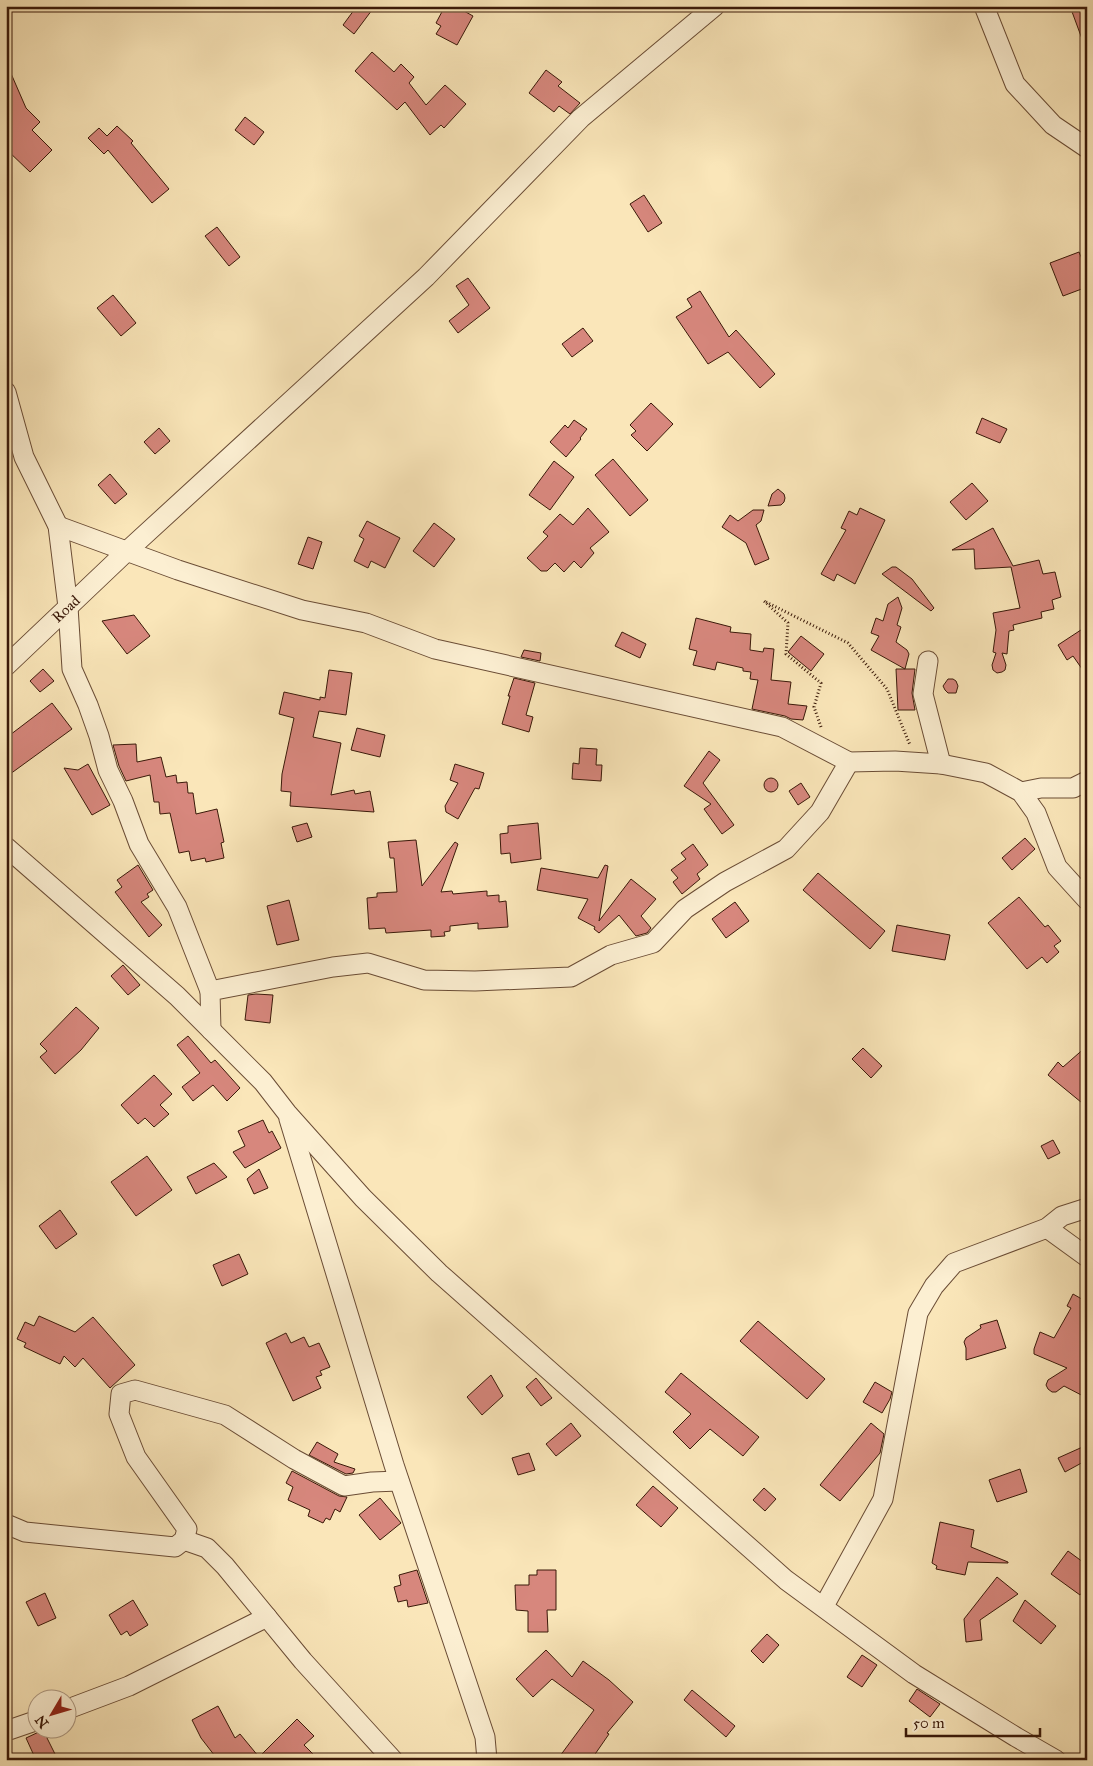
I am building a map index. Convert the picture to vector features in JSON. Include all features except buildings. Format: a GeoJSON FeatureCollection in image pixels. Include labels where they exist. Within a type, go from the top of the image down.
{"type":"FeatureCollection","features":[{"type":"Feature","properties":{"kind":"street","name":"Road"},"geometry":{"type":"LineString","coordinates":[[6,666],[126,552],[426,276],[581,118],[715,6]]}},
{"type":"Feature","properties":{"kind":"street"},"geometry":{"type":"LineString","coordinates":[[984,6],[1015,84],[1053,125],[1087,148]]}},
{"type":"Feature","properties":{"kind":"street"},"geometry":{"type":"LineString","coordinates":[[6,392],[24,457],[58,526],[68,607],[72,668],[91,712],[108,770],[139,844],[177,907],[210,991],[211,1030]]}},
{"type":"Feature","properties":{"kind":"street"},"geometry":{"type":"LineString","coordinates":[[58,526],[126,552],[302,610],[366,623],[435,649],[782,727],[849,762],[917,762],[941,764],[986,773],[1021,792],[1036,814],[1057,867],[1087,900]]}},
{"type":"Feature","properties":{"kind":"street"},"geometry":{"type":"LineString","coordinates":[[928,661],[923,694],[941,764]]}},
{"type":"Feature","properties":{"kind":"street"},"geometry":{"type":"LineString","coordinates":[[210,991],[333,966],[368,963],[424,980],[571,977],[611,955],[653,943],[685,909],[725,882],[786,849],[820,812],[849,762]]}},
{"type":"Feature","properties":{"kind":"street"},"geometry":{"type":"LineString","coordinates":[[1021,792],[1041,788],[1073,788],[1087,781]]}},
{"type":"Feature","properties":{"kind":"street"},"geometry":{"type":"LineString","coordinates":[[6,847],[177,996],[263,1082],[287,1113],[363,1198],[439,1273],[786,1580],[824,1606],[914,1674],[1056,1760]]}},
{"type":"Feature","properties":{"kind":"street"},"geometry":{"type":"LineString","coordinates":[[287,1113],[399,1481],[485,1737],[487,1760]]}},
{"type":"Feature","properties":{"kind":"street"},"geometry":{"type":"LineString","coordinates":[[824,1606],[883,1499],[918,1313],[934,1286],[954,1263],[1047,1228],[1062,1216],[1087,1208]]}},
{"type":"Feature","properties":{"kind":"street"},"geometry":{"type":"LineString","coordinates":[[1047,1228],[1087,1257]]}},
{"type":"Feature","properties":{"kind":"street"},"geometry":{"type":"LineString","coordinates":[[6,1524],[25,1532],[175,1547],[184,1540],[188,1529],[136,1457],[119,1414],[121,1394],[135,1390],[225,1414],[294,1459],[344,1486],[399,1481]]}},
{"type":"Feature","properties":{"kind":"street"},"geometry":{"type":"LineString","coordinates":[[184,1540],[207,1548],[225,1566],[303,1660],[393,1760]]}},
{"type":"Feature","properties":{"kind":"street"},"geometry":{"type":"LineString","coordinates":[[78,1705],[129,1686],[267,1617]]}},
{"type":"Feature","properties":{"kind":"street"},"geometry":{"type":"LineString","coordinates":[[6,1731],[28,1723]]}},
{"type":"Feature","properties":{"kind":"path"},"geometry":{"type":"LineString","coordinates":[[830,752],[814,707],[821,684],[786,654],[788,623],[764,601],[848,643],[887,689],[917,762]]}}]}
